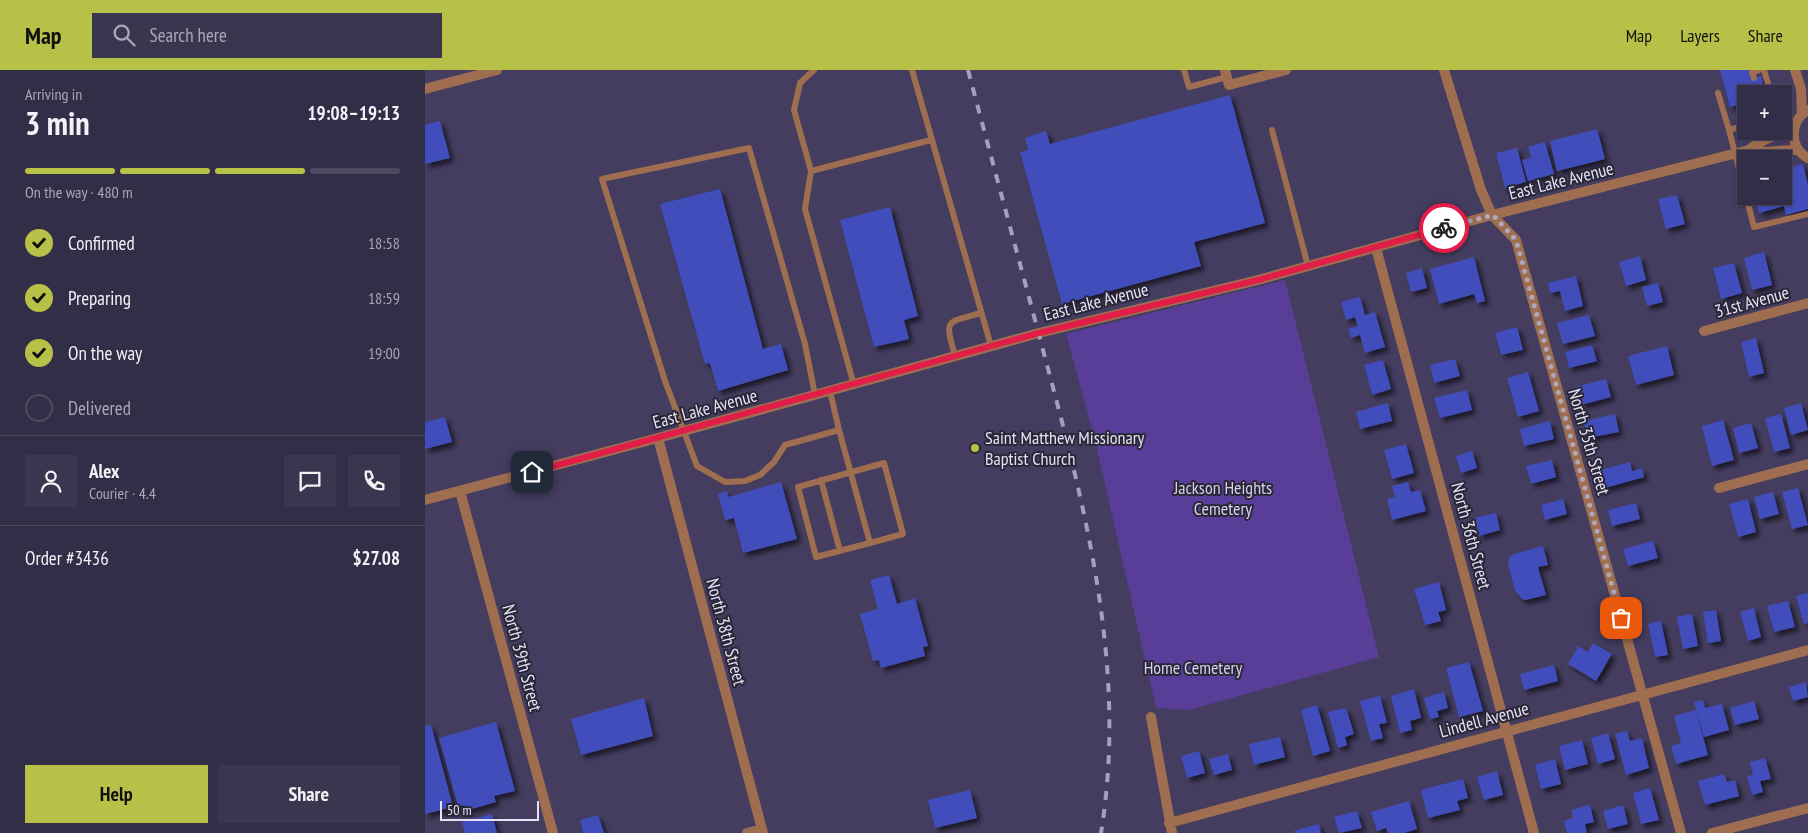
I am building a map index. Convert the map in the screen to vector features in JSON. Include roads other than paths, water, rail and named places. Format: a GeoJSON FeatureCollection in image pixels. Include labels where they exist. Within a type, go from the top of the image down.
{"type":"FeatureCollection","features":[{"type":"Feature","properties":{"kind":"street"},"geometry":{"type":"LineString","coordinates":[[425,89],[497,70]]}},
{"type":"Feature","properties":{"kind":"street"},"geometry":{"type":"LineString","coordinates":[[1227,78],[1286,70]]}},
{"type":"Feature","properties":{"kind":"street","name":"North 35th Street"},"geometry":{"type":"LineString","coordinates":[[1444,70],[1481,190],[1493,215],[1516,240],[1681,833]]}},
{"type":"Feature","properties":{"kind":"street"},"geometry":{"type":"LineString","coordinates":[[1795,70],[1805,112],[1795,125],[1794,138],[1798,150],[1808,158]]}},
{"type":"Feature","properties":{"kind":"street","name":"East Lake Avenue"},"geometry":{"type":"LineString","coordinates":[[1749,150],[1755,144],[1785,133],[1795,125]]}},
{"type":"Feature","properties":{"kind":"street","name":"East Lake Avenue"},"geometry":{"type":"LineString","coordinates":[[1771,150],[1798,150]]}},
{"type":"Feature","properties":{"kind":"street","name":"East Lake Avenue"},"geometry":{"type":"LineString","coordinates":[[425,500],[684,432],[991,346],[1308,266],[1493,215],[1735,154]]}},
{"type":"Feature","properties":{"kind":"street","name":"North 36th Street"},"geometry":{"type":"LineString","coordinates":[[1376,248],[1534,833]]}},
{"type":"Feature","properties":{"kind":"street","name":"31st Avenue"},"geometry":{"type":"LineString","coordinates":[[1704,332],[1808,303]]}},
{"type":"Feature","properties":{"kind":"street","name":"North 38th Street"},"geometry":{"type":"LineString","coordinates":[[658,438],[762,831]]}},
{"type":"Feature","properties":{"kind":"street"},"geometry":{"type":"LineString","coordinates":[[1719,488],[1808,464]]}},
{"type":"Feature","properties":{"kind":"street","name":"North 39th Street"},"geometry":{"type":"LineString","coordinates":[[460,491],[553,833]]}},
{"type":"Feature","properties":{"kind":"street","name":"Lindell Avenue"},"geometry":{"type":"LineString","coordinates":[[1171,828],[1507,731],[1808,650]]}},
{"type":"Feature","properties":{"kind":"street"},"geometry":{"type":"LineString","coordinates":[[1151,717],[1171,828]]}},
{"type":"Feature","properties":{"kind":"street"},"geometry":{"type":"LineString","coordinates":[[1712,833],[1808,808]]}},
{"type":"Feature","properties":{"kind":"street"},"geometry":{"type":"LineString","coordinates":[[747,833],[762,831]]}},
{"type":"Feature","properties":{"kind":"lane"},"geometry":{"type":"LineString","coordinates":[[814,70],[800,84],[795,110],[811,172],[805,209],[854,385]]}},
{"type":"Feature","properties":{"kind":"lane"},"geometry":{"type":"LineString","coordinates":[[912,70],[991,346]]}},
{"type":"Feature","properties":{"kind":"lane"},"geometry":{"type":"LineString","coordinates":[[1184,70],[1189,87],[1227,78]]}},
{"type":"Feature","properties":{"kind":"lane"},"geometry":{"type":"LineString","coordinates":[[1754,78],[1753,72],[1759,70]]}},
{"type":"Feature","properties":{"kind":"lane"},"geometry":{"type":"LineString","coordinates":[[1764,70],[1768,85]]}},
{"type":"Feature","properties":{"kind":"lane"},"geometry":{"type":"LineString","coordinates":[[1718,92],[1737,159]]}},
{"type":"Feature","properties":{"kind":"lane"},"geometry":{"type":"LineString","coordinates":[[1729,130],[1737,128]]}},
{"type":"Feature","properties":{"kind":"lane"},"geometry":{"type":"LineString","coordinates":[[1272,130],[1302,236],[1308,266]]}},
{"type":"Feature","properties":{"kind":"lane"},"geometry":{"type":"LineString","coordinates":[[811,172],[931,140]]}},
{"type":"Feature","properties":{"kind":"lane"},"geometry":{"type":"LineString","coordinates":[[815,395],[805,344],[749,148],[602,179],[665,381],[697,466],[725,482],[745,480],[760,475],[774,462],[785,445],[839,430]]}},
{"type":"Feature","properties":{"kind":"lane"},"geometry":{"type":"LineString","coordinates":[[1749,205],[1753,227],[1808,214]]}},
{"type":"Feature","properties":{"kind":"lane"},"geometry":{"type":"LineString","coordinates":[[955,356],[948,329],[949,324],[953,320],[981,313]]}},
{"type":"Feature","properties":{"kind":"lane"},"geometry":{"type":"LineString","coordinates":[[830,392],[870,543]]}},
{"type":"Feature","properties":{"kind":"lane"},"geometry":{"type":"LineString","coordinates":[[884,463],[903,534],[817,557],[798,486],[821,480],[884,463]]}},
{"type":"Feature","properties":{"kind":"lane"},"geometry":{"type":"LineString","coordinates":[[821,480],[840,551]]}},
{"type":"Feature","properties":{"kind":"railway"},"geometry":{"type":"LineString","coordinates":[[968,70],[1062,423],[1089,538],[1106,655],[1109,714],[1108,774],[1101,833]]}},
{"type":"Feature","properties":{"kind":"place","name":"Saint Matthew Missionary Baptist Church"},"geometry":{"type":"Point","coordinates":[975,448]}},
{"type":"Feature","properties":{"kind":"park label","name":"Jackson Heights Cemetery"},"geometry":{"type":"Point","coordinates":[1223,498]}},
{"type":"Feature","properties":{"kind":"park label","name":"Home Cemetery"},"geometry":{"type":"Point","coordinates":[1193,668]}}]}
